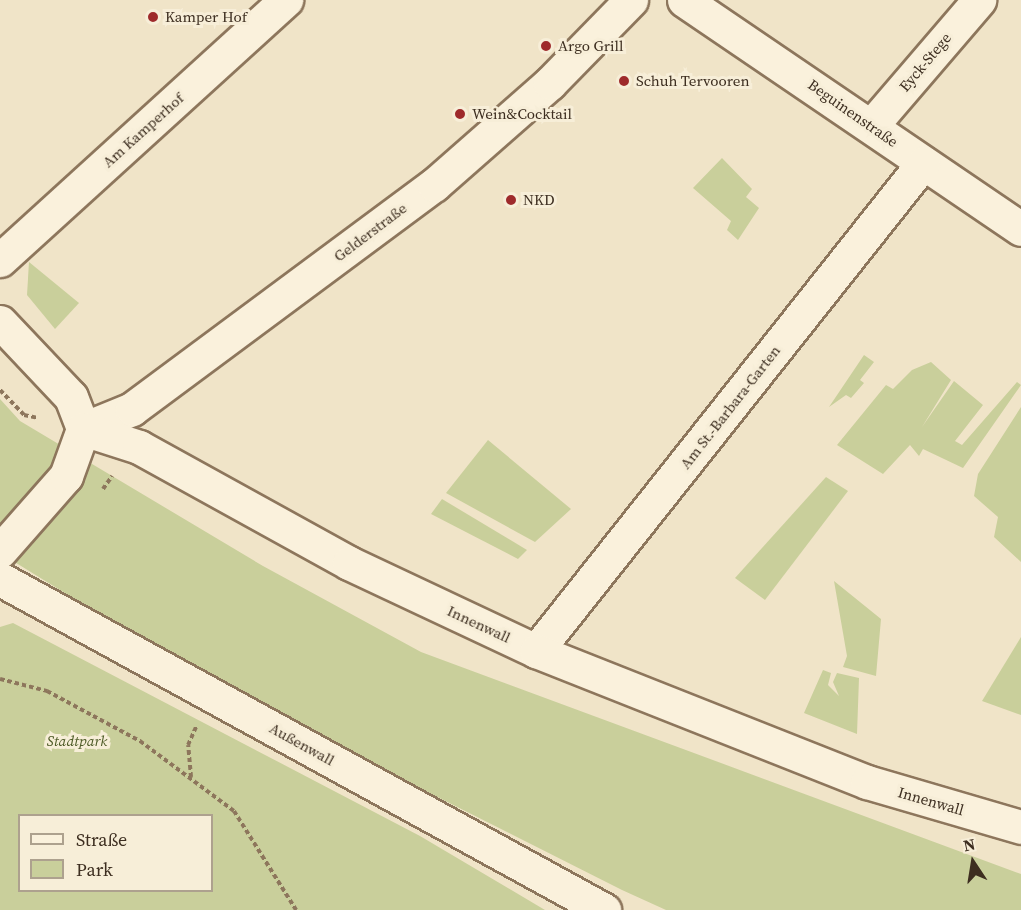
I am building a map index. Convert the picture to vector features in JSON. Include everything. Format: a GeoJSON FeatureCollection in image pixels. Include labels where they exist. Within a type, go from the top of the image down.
{"type":"FeatureCollection","features":[{"type":"Feature","properties":{"kind":"street","name":"Am Kamperhof"},"geometry":{"type":"LineString","coordinates":[[0,261],[286,0]]}},
{"type":"Feature","properties":{"kind":"street","name":"Gelderstraße"},"geometry":{"type":"LineString","coordinates":[[83,429],[132,409],[434,185],[550,83],[631,0]]}},
{"type":"Feature","properties":{"kind":"street","name":"Beguinenstraße"},"geometry":{"type":"LineString","coordinates":[[684,0],[872,125],[923,163],[1021,229]]}},
{"type":"Feature","properties":{"kind":"street","name":"Eyck-Stege"},"geometry":{"type":"LineString","coordinates":[[872,125],[979,0]]}},
{"type":"Feature","properties":{"kind":"street","name":"Am St.-Barbara-Garten"},"geometry":{"type":"LineString","coordinates":[[536,651],[923,163]]}},
{"type":"Feature","properties":{"kind":"street"},"geometry":{"type":"LineString","coordinates":[[0,322],[71,397],[83,429],[66,476],[0,551]]}},
{"type":"Feature","properties":{"kind":"street","name":"Innenwall"},"geometry":{"type":"LineString","coordinates":[[83,429],[139,447],[349,563],[536,651],[867,782],[1021,827]]}},
{"type":"Feature","properties":{"kind":"street","name":"Außenwall"},"geometry":{"type":"LineString","coordinates":[[0,579],[604,910]]}},
{"type":"Feature","properties":{"kind":"path"},"geometry":{"type":"LineString","coordinates":[[0,679],[48,692],[140,741],[192,778],[234,811],[296,910]]}},
{"type":"Feature","properties":{"kind":"path"},"geometry":{"type":"LineString","coordinates":[[192,778],[188,746],[216,697]]}},
{"type":"Feature","properties":{"kind":"green space"},"geometry":{"type":"Polygon","coordinates":[[[722,158],[752,189],[746,197],[759,208],[738,240],[727,230],[731,221],[693,188],[722,158]]]}},
{"type":"Feature","properties":{"kind":"green space"},"geometry":{"type":"Polygon","coordinates":[[[29,262],[79,303],[55,329],[27,295],[29,262]]]}},
{"type":"Feature","properties":{"kind":"green space"},"geometry":{"type":"Polygon","coordinates":[[[864,355],[874,362],[860,380],[864,383],[851,398],[846,395],[829,407],[864,355]]]}},
{"type":"Feature","properties":{"kind":"green space"},"geometry":{"type":"Polygon","coordinates":[[[931,362],[951,380],[922,427],[954,381],[983,405],[955,441],[962,445],[1017,382],[1021,385],[963,468],[923,449],[919,456],[910,445],[883,474],[837,445],[886,385],[893,389],[912,370],[931,362]]]}},
{"type":"Feature","properties":{"kind":"green space"},"geometry":{"type":"Polygon","coordinates":[[[0,399],[20,421],[263,566],[421,652],[1021,874],[1021,910],[666,910],[622,890],[209,682],[0,553],[0,399]]]}},
{"type":"Feature","properties":{"kind":"green space"},"geometry":{"type":"Polygon","coordinates":[[[1021,407],[1021,562],[994,537],[998,517],[974,496],[978,474],[1021,407]]]}},
{"type":"Feature","properties":{"kind":"green space"},"geometry":{"type":"Polygon","coordinates":[[[488,440],[571,509],[535,542],[446,493],[488,440]]]}},
{"type":"Feature","properties":{"kind":"green space"},"geometry":{"type":"Polygon","coordinates":[[[826,477],[848,491],[765,600],[735,578],[826,477]]]}},
{"type":"Feature","properties":{"kind":"green space"},"geometry":{"type":"Polygon","coordinates":[[[442,499],[527,550],[518,559],[431,514],[442,499]]]}},
{"type":"Feature","properties":{"kind":"green space"},"geometry":{"type":"Polygon","coordinates":[[[834,581],[881,619],[876,676],[843,667],[847,656],[834,581]]]}},
{"type":"Feature","properties":{"kind":"green space","name":"Stadtpark"},"geometry":{"type":"Polygon","coordinates":[[[13,623],[420,836],[545,910],[0,910],[0,627],[13,623]]]}},
{"type":"Feature","properties":{"kind":"green space"},"geometry":{"type":"Polygon","coordinates":[[[1021,637],[1021,715],[982,701],[1021,637]]]}},
{"type":"Feature","properties":{"kind":"green space"},"geometry":{"type":"Polygon","coordinates":[[[823,670],[831,673],[828,685],[839,696],[833,682],[837,673],[859,678],[857,734],[804,713],[823,670]]]}},
{"type":"Feature","properties":{"kind":"place","name":"Kamper Hof"},"geometry":{"type":"Point","coordinates":[153,17]}},
{"type":"Feature","properties":{"kind":"place","name":"Argo Grill"},"geometry":{"type":"Point","coordinates":[546,46]}},
{"type":"Feature","properties":{"kind":"place","name":"Schuh Tervooren"},"geometry":{"type":"Point","coordinates":[624,81]}},
{"type":"Feature","properties":{"kind":"place","name":"Wein&Cocktail"},"geometry":{"type":"Point","coordinates":[460,114]}},
{"type":"Feature","properties":{"kind":"place","name":"NKD"},"geometry":{"type":"Point","coordinates":[511,200]}}]}
